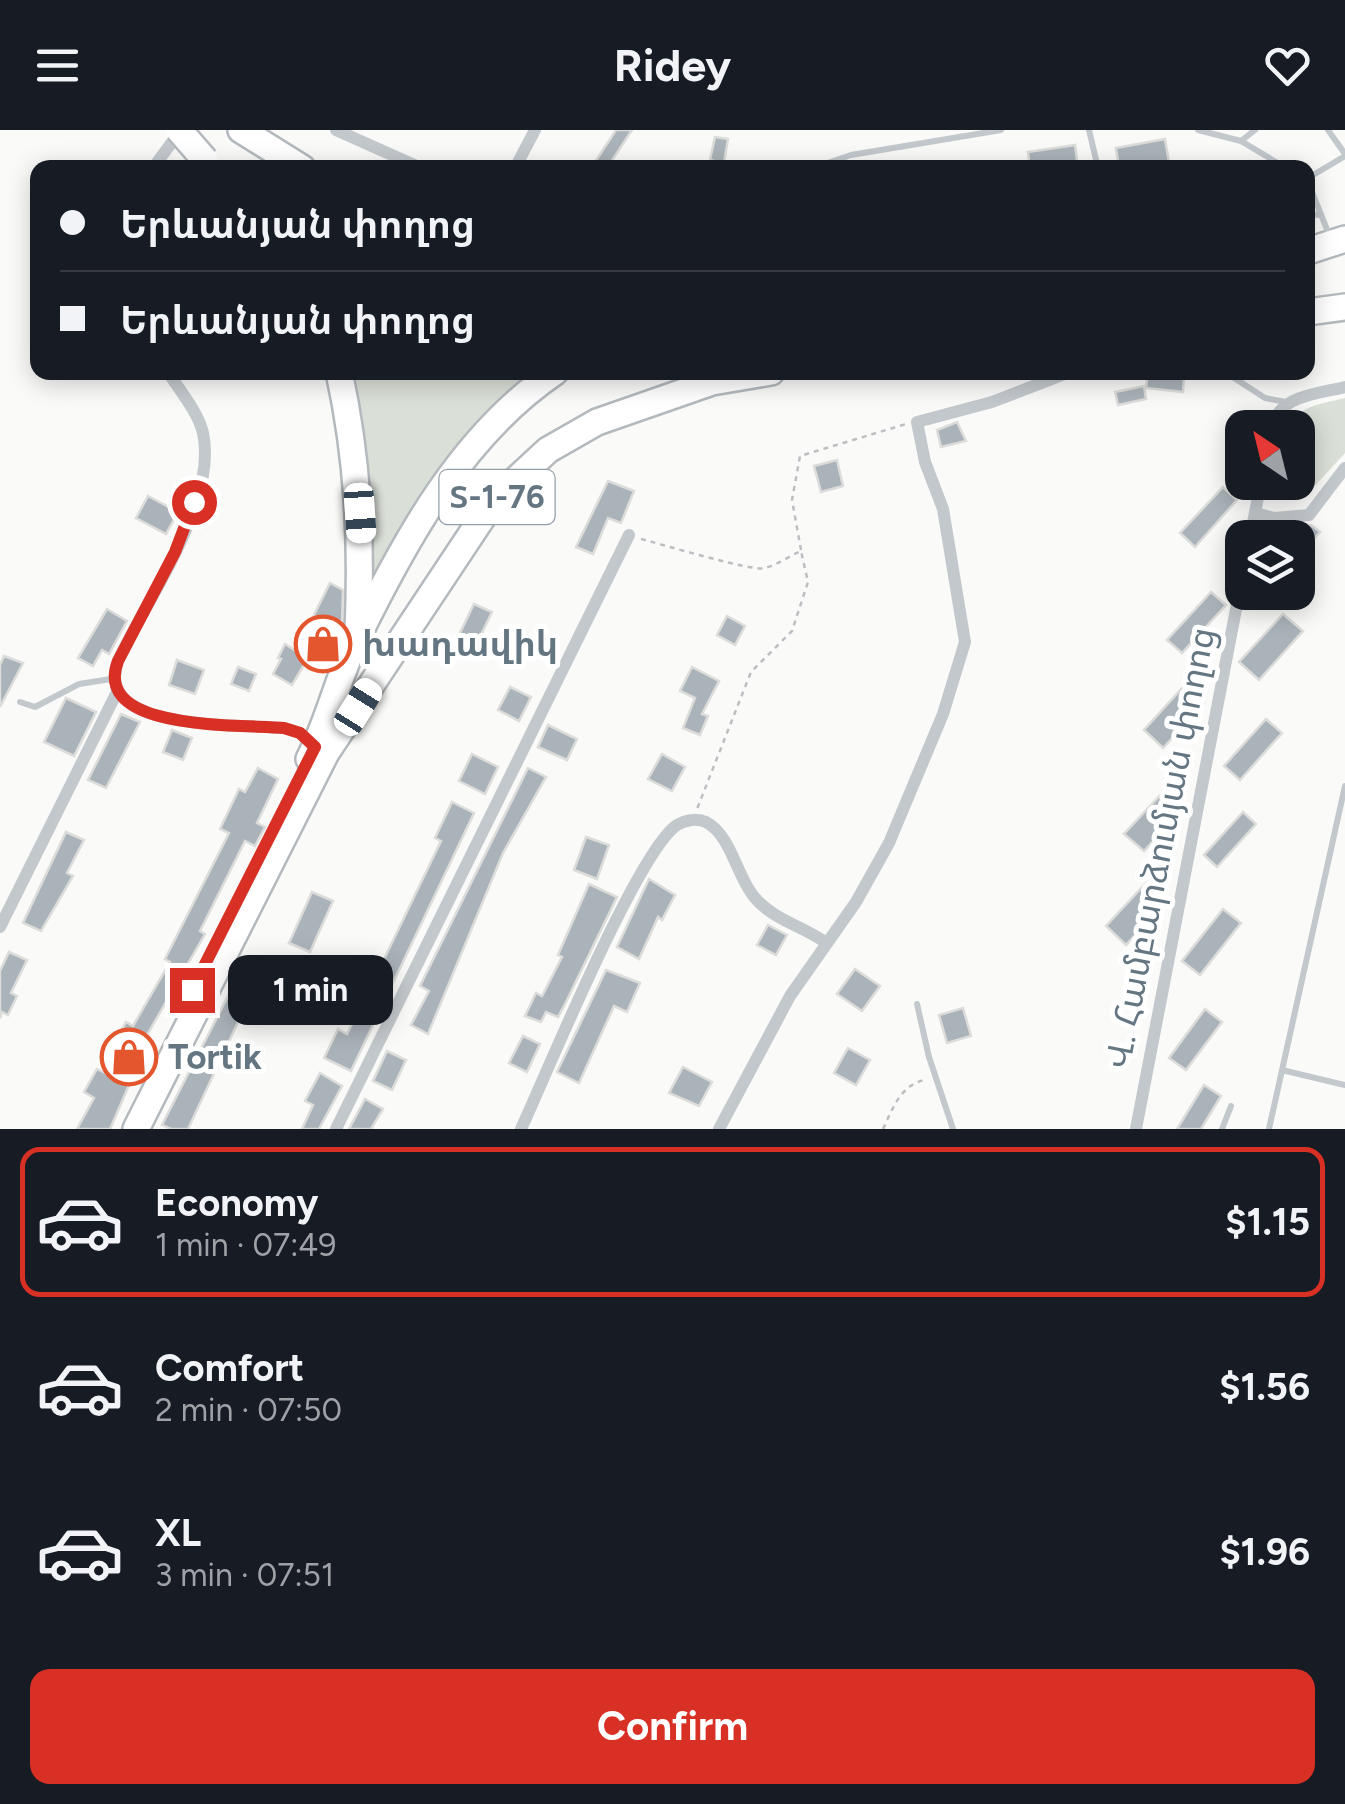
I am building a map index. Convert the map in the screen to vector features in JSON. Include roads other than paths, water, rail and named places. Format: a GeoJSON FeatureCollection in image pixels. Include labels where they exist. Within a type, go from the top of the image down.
{"type":"FeatureCollection","features":[{"type":"Feature","properties":{"kind":"highway"},"geometry":{"type":"LineString","coordinates":[[180,130],[206,160]]}},
{"type":"Feature","properties":{"kind":"highway"},"geometry":{"type":"LineString","coordinates":[[242,130],[289,160]]}},
{"type":"Feature","properties":{"kind":"highway"},"geometry":{"type":"LineString","coordinates":[[1315,313],[1345,307]]}},
{"type":"Feature","properties":{"kind":"highway"},"geometry":{"type":"LineString","coordinates":[[1315,315],[1345,318]]}},
{"type":"Feature","properties":{"kind":"highway"},"geometry":{"type":"LineString","coordinates":[[340,380],[358,481],[362,545],[357,638]]}},
{"type":"Feature","properties":{"kind":"highway","name":"Տ-1-76"},"geometry":{"type":"LineString","coordinates":[[136,1129],[321,750],[357,638],[469,450],[510,407],[545,380]]}},
{"type":"Feature","properties":{"kind":"highway","name":"Տ-1-76"},"geometry":{"type":"LineString","coordinates":[[122,1129],[321,750],[494,500],[528,466],[572,434],[636,406],[724,380]]}},
{"type":"Feature","properties":{"kind":"street"},"geometry":{"type":"LineString","coordinates":[[159,160],[180,130]]}},
{"type":"Feature","properties":{"kind":"street"},"geometry":{"type":"LineString","coordinates":[[336,130],[403,160]]}},
{"type":"Feature","properties":{"kind":"street"},"geometry":{"type":"LineString","coordinates":[[519,160],[535,130]]}},
{"type":"Feature","properties":{"kind":"street"},"geometry":{"type":"LineString","coordinates":[[524,151],[524,160]]}},
{"type":"Feature","properties":{"kind":"street"},"geometry":{"type":"LineString","coordinates":[[173,380],[202,430],[204,478],[175,552],[111,679],[116,694],[131,708],[160,717],[284,728],[300,733],[321,750]]}},
{"type":"Feature","properties":{"kind":"street"},"geometry":{"type":"LineString","coordinates":[[719,1129],[790,996],[856,902],[889,843],[944,714],[965,642],[943,508],[925,462],[916,422],[992,402],[1049,380]]}},
{"type":"Feature","properties":{"kind":"street"},"geometry":{"type":"LineString","coordinates":[[1280,410],[1288,402],[1345,387]]}},
{"type":"Feature","properties":{"kind":"street"},"geometry":{"type":"LineString","coordinates":[[1255,513],[1274,518],[1309,516],[1345,468]]}},
{"type":"Feature","properties":{"kind":"street"},"geometry":{"type":"LineString","coordinates":[[1254,520],[1258,500]]}},
{"type":"Feature","properties":{"kind":"street"},"geometry":{"type":"LineString","coordinates":[[336,1129],[630,535]]}},
{"type":"Feature","properties":{"kind":"street","name":"Վ. Համբարձումյան փողոց"},"geometry":{"type":"LineString","coordinates":[[1139,1127],[1236,610]]}},
{"type":"Feature","properties":{"kind":"street"},"geometry":{"type":"LineString","coordinates":[[0,927],[116,694]]}},
{"type":"Feature","properties":{"kind":"street"},"geometry":{"type":"LineString","coordinates":[[521,1129],[646,863],[678,824],[693,819],[706,822],[724,839],[755,898],[782,921],[825,942]]}},
{"type":"Feature","properties":{"kind":"lane"},"geometry":{"type":"LineString","coordinates":[[838,160],[1000,130]]}},
{"type":"Feature","properties":{"kind":"lane"},"geometry":{"type":"LineString","coordinates":[[1089,130],[1096,160]]}},
{"type":"Feature","properties":{"kind":"lane"},"geometry":{"type":"LineString","coordinates":[[1198,130],[1241,142],[1272,160]]}},
{"type":"Feature","properties":{"kind":"lane"},"geometry":{"type":"LineString","coordinates":[[1241,142],[1255,130]]}},
{"type":"Feature","properties":{"kind":"lane"},"geometry":{"type":"LineString","coordinates":[[1315,175],[1345,155],[1328,130]]}},
{"type":"Feature","properties":{"kind":"lane"},"geometry":{"type":"LineString","coordinates":[[1315,198],[1327,247]]}},
{"type":"Feature","properties":{"kind":"lane"},"geometry":{"type":"LineString","coordinates":[[1315,214],[1322,215]]}},
{"type":"Feature","properties":{"kind":"lane"},"geometry":{"type":"LineString","coordinates":[[1237,380],[1265,398],[1288,402]]}},
{"type":"Feature","properties":{"kind":"lane"},"geometry":{"type":"LineString","coordinates":[[20,702],[35,707],[79,684],[111,679]]}},
{"type":"Feature","properties":{"kind":"lane"},"geometry":{"type":"LineString","coordinates":[[1268,1129],[1345,786]]}},
{"type":"Feature","properties":{"kind":"lane"},"geometry":{"type":"LineString","coordinates":[[918,1004],[928,1056],[953,1129]]}},
{"type":"Feature","properties":{"kind":"lane"},"geometry":{"type":"LineString","coordinates":[[1282,1070],[1345,1085]]}},
{"type":"Feature","properties":{"kind":"lane"},"geometry":{"type":"LineString","coordinates":[[1222,1129],[1231,1106]]}},
{"type":"Feature","properties":{"kind":"place","name":"խադավիկ"},"geometry":{"type":"Point","coordinates":[323,644]}},
{"type":"Feature","properties":{"kind":"place","name":"Tortik"},"geometry":{"type":"Point","coordinates":[129,1057]}}]}
